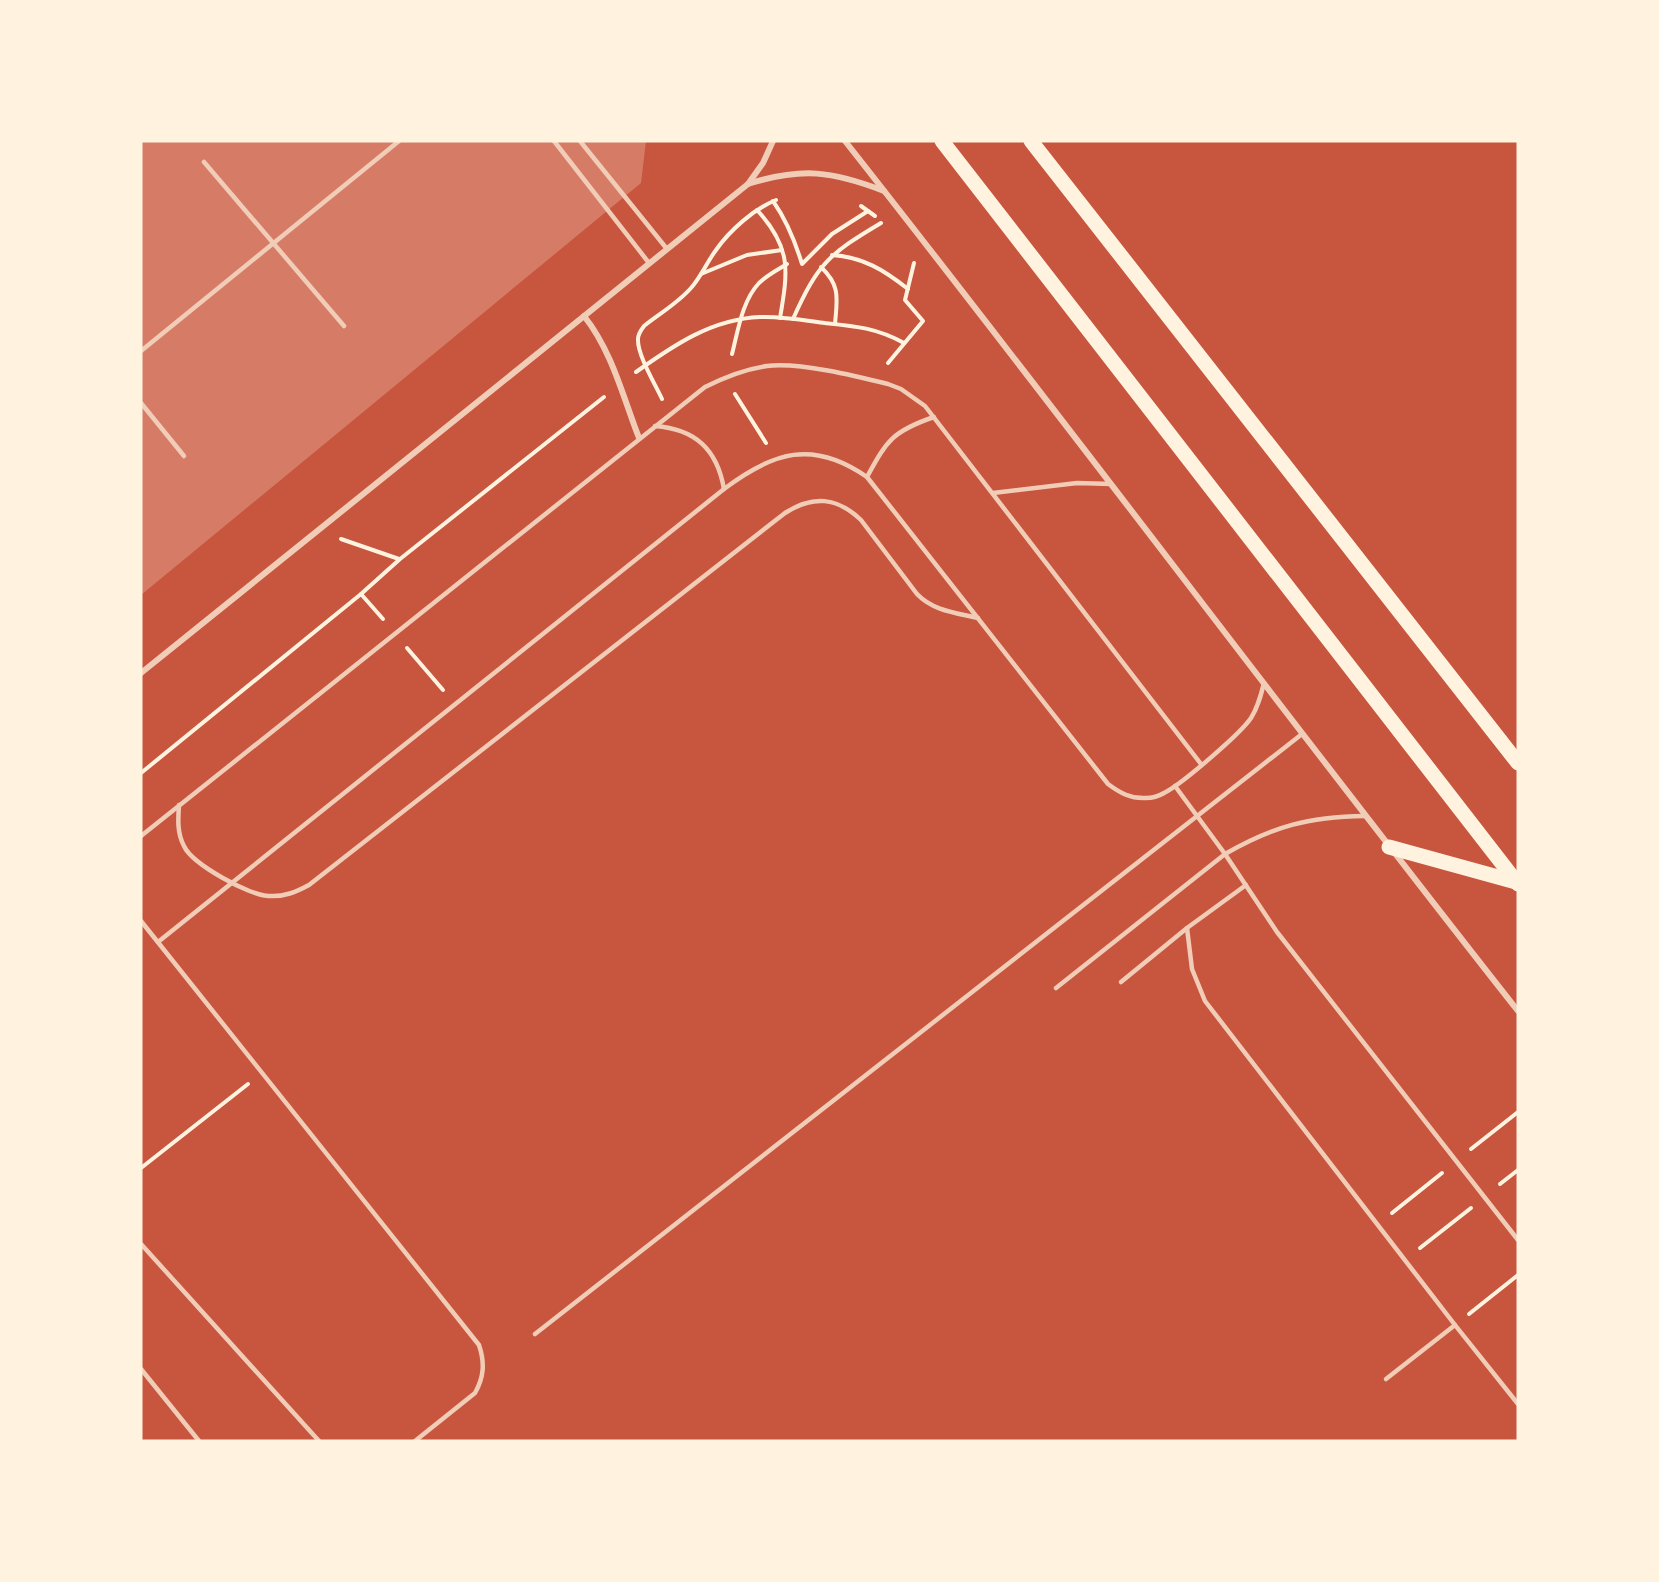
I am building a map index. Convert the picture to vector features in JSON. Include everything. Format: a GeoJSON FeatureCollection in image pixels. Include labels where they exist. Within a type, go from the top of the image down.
{"type":"FeatureCollection","features":[{"type":"Feature","properties":{"kind":"main road"},"geometry":{"type":"LineString","coordinates":[[942,141],[1517,883]]}},
{"type":"Feature","properties":{"kind":"main road"},"geometry":{"type":"LineString","coordinates":[[1031,141],[1518,763]]}},
{"type":"Feature","properties":{"kind":"main road"},"geometry":{"type":"LineString","coordinates":[[1389,847],[1517,883]]}},
{"type":"Feature","properties":{"kind":"street"},"geometry":{"type":"LineString","coordinates":[[141,673],[748,184],[763,163],[773,141]]}},
{"type":"Feature","properties":{"kind":"street"},"geometry":{"type":"LineString","coordinates":[[845,141],[1518,1011]]}},
{"type":"Feature","properties":{"kind":"street"},"geometry":{"type":"LineString","coordinates":[[748,184],[774,176],[802,172],[830,174],[884,191]]}},
{"type":"Feature","properties":{"kind":"street"},"geometry":{"type":"LineString","coordinates":[[584,316],[604,346],[639,438]]}},
{"type":"Feature","properties":{"kind":"lane"},"geometry":{"type":"LineString","coordinates":[[141,351],[399,141]]}},
{"type":"Feature","properties":{"kind":"lane"},"geometry":{"type":"LineString","coordinates":[[554,141],[649,263]]}},
{"type":"Feature","properties":{"kind":"lane"},"geometry":{"type":"LineString","coordinates":[[580,141],[667,249]]}},
{"type":"Feature","properties":{"kind":"lane"},"geometry":{"type":"LineString","coordinates":[[204,162],[344,326]]}},
{"type":"Feature","properties":{"kind":"lane"},"geometry":{"type":"LineString","coordinates":[[141,836],[705,387],[746,370],[768,366],[791,365],[874,380],[907,393],[925,406],[1201,764]]}},
{"type":"Feature","properties":{"kind":"lane"},"geometry":{"type":"LineString","coordinates":[[141,403],[184,456]]}},
{"type":"Feature","properties":{"kind":"lane"},"geometry":{"type":"LineString","coordinates":[[867,477],[882,449],[898,433],[907,426],[934,417]]}},
{"type":"Feature","properties":{"kind":"lane"},"geometry":{"type":"LineString","coordinates":[[655,426],[680,430],[702,443],[714,457],[721,472],[724,489]]}},
{"type":"Feature","properties":{"kind":"lane"},"geometry":{"type":"LineString","coordinates":[[158,942],[724,489],[757,466],[775,458],[814,454],[851,466],[867,477],[1108,784],[1120,793],[1133,798],[1148,798],[1162,795],[1175,786],[1247,722],[1257,707],[1264,683]]}},
{"type":"Feature","properties":{"kind":"lane"},"geometry":{"type":"LineString","coordinates":[[993,493],[1077,483],[1111,484]]}},
{"type":"Feature","properties":{"kind":"lane"},"geometry":{"type":"LineString","coordinates":[[179,805],[178,824],[184,848],[201,866],[256,894],[267,897],[289,894],[309,885],[797,505],[811,501],[825,501],[851,510],[922,599],[940,609],[978,618]]}},
{"type":"Feature","properties":{"kind":"lane"},"geometry":{"type":"LineString","coordinates":[[535,1334],[1302,734]]}},
{"type":"Feature","properties":{"kind":"lane"},"geometry":{"type":"LineString","coordinates":[[1175,786],[1225,854],[1277,932],[1518,1240]]}},
{"type":"Feature","properties":{"kind":"lane"},"geometry":{"type":"LineString","coordinates":[[1056,988],[1225,854],[1250,839],[1306,820],[1365,816]]}},
{"type":"Feature","properties":{"kind":"lane"},"geometry":{"type":"LineString","coordinates":[[1121,982],[1187,928],[1245,885]]}},
{"type":"Feature","properties":{"kind":"lane"},"geometry":{"type":"LineString","coordinates":[[141,921],[479,1345],[484,1370],[475,1393],[415,1441]]}},
{"type":"Feature","properties":{"kind":"lane"},"geometry":{"type":"LineString","coordinates":[[1187,928],[1192,969],[1205,1001],[1518,1404]]}},
{"type":"Feature","properties":{"kind":"lane"},"geometry":{"type":"LineString","coordinates":[[141,1244],[319,1441]]}},
{"type":"Feature","properties":{"kind":"lane"},"geometry":{"type":"LineString","coordinates":[[1386,1379],[1455,1325]]}},
{"type":"Feature","properties":{"kind":"lane"},"geometry":{"type":"LineString","coordinates":[[141,1369],[199,1441]]}},
{"type":"Feature","properties":{"kind":"path"},"geometry":{"type":"LineString","coordinates":[[669,415],[639,349],[637,340],[639,332],[685,295],[716,249],[729,235],[757,210],[782,198]]}},
{"type":"Feature","properties":{"kind":"path"},"geometry":{"type":"LineString","coordinates":[[773,201],[788,224],[802,264],[832,234],[868,211]]}},
{"type":"Feature","properties":{"kind":"path"},"geometry":{"type":"LineString","coordinates":[[852,202],[868,211],[888,231]]}},
{"type":"Feature","properties":{"kind":"path"},"geometry":{"type":"LineString","coordinates":[[757,210],[768,222],[787,264],[780,318]]}},
{"type":"Feature","properties":{"kind":"path"},"geometry":{"type":"LineString","coordinates":[[793,319],[806,290],[831,255],[881,223]]}},
{"type":"Feature","properties":{"kind":"path"},"geometry":{"type":"LineString","coordinates":[[701,274],[747,255],[782,250]]}},
{"type":"Feature","properties":{"kind":"path"},"geometry":{"type":"LineString","coordinates":[[831,255],[873,264],[886,271],[908,289]]}},
{"type":"Feature","properties":{"kind":"path"},"geometry":{"type":"LineString","coordinates":[[874,380],[923,321],[905,300],[915,265],[908,256]]}},
{"type":"Feature","properties":{"kind":"path"},"geometry":{"type":"LineString","coordinates":[[821,267],[834,281],[837,290],[835,324]]}},
{"type":"Feature","properties":{"kind":"path"},"geometry":{"type":"LineString","coordinates":[[141,773],[361,594],[400,559],[619,385],[700,331],[742,318],[780,318],[872,328],[904,343]]}},
{"type":"Feature","properties":{"kind":"path"},"geometry":{"type":"LineString","coordinates":[[317,531],[400,559]]}},
{"type":"Feature","properties":{"kind":"path"},"geometry":{"type":"LineString","coordinates":[[141,1168],[262,1073]]}},
{"type":"Feature","properties":{"kind":"path"},"geometry":{"type":"LineString","coordinates":[[1405,1261],[1518,1170]]}},
{"type":"Feature","properties":{"kind":"path"},"geometry":{"type":"LineString","coordinates":[[1455,1325],[1518,1275]]}},
{"type":"Feature","properties":{"kind":"building"},"geometry":{"type":"Polygon","coordinates":[[[141,141],[646,141],[641,183],[141,595],[141,141]]]}}]}
